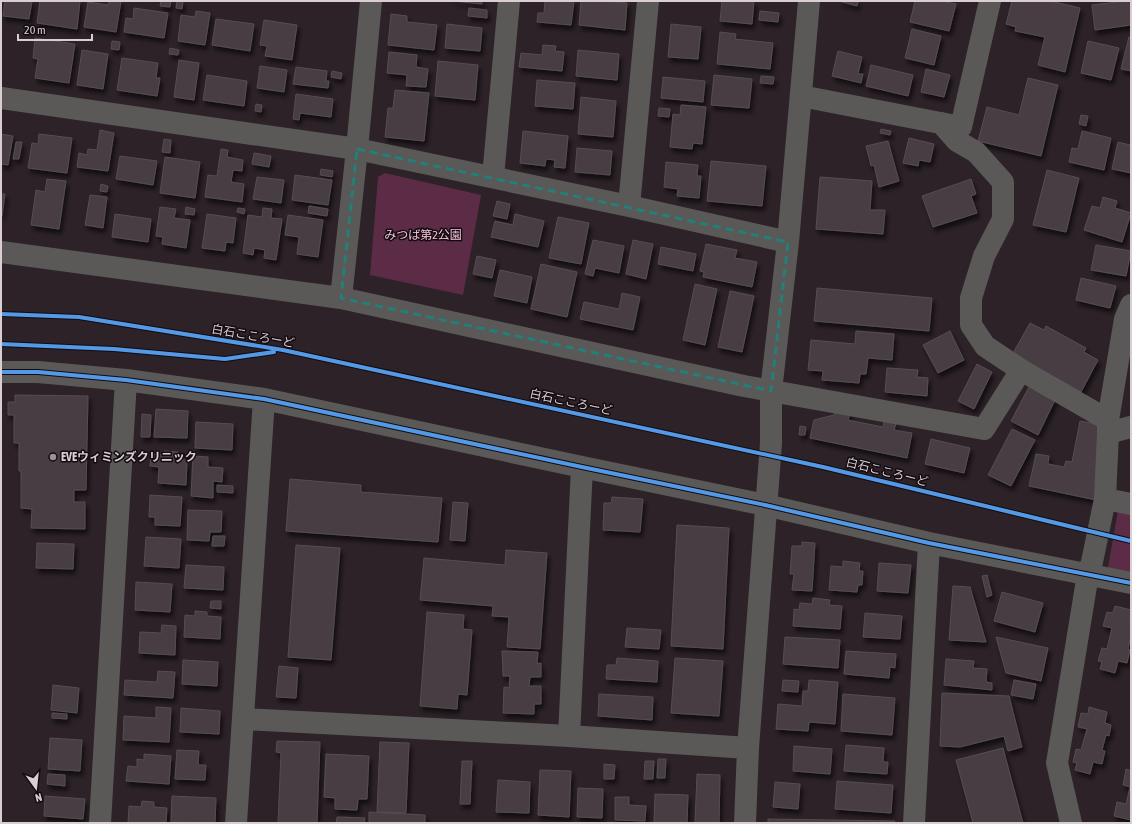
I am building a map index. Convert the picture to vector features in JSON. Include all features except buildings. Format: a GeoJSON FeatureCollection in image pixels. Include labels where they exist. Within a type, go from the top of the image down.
{"type":"FeatureCollection","features":[{"type":"Feature","properties":{"kind":"street"},"geometry":{"type":"LineString","coordinates":[[493,178],[509,1]]}},
{"type":"Feature","properties":{"kind":"street"},"geometry":{"type":"LineString","coordinates":[[629,206],[648,1]]}},
{"type":"Feature","properties":{"kind":"street"},"geometry":{"type":"LineString","coordinates":[[745,823],[748,748],[771,440],[771,391],[788,242],[809,1]]}},
{"type":"Feature","properties":{"kind":"street"},"geometry":{"type":"LineString","coordinates":[[801,96],[961,127],[990,1]]}},
{"type":"Feature","properties":{"kind":"street"},"geometry":{"type":"LineString","coordinates":[[341,298],[357,149],[365,2]]}},
{"type":"Feature","properties":{"kind":"street"},"geometry":{"type":"LineString","coordinates":[[1,98],[357,149],[629,206],[788,242]]}},
{"type":"Feature","properties":{"kind":"street"},"geometry":{"type":"LineString","coordinates":[[941,123],[957,141],[976,152],[1003,182],[1003,219],[984,256],[971,298],[971,325],[985,346],[1108,427],[1131,427]]}},
{"type":"Feature","properties":{"kind":"street"},"geometry":{"type":"LineString","coordinates":[[1,252],[341,298],[744,386],[984,429],[1021,370]]}},
{"type":"Feature","properties":{"kind":"street"},"geometry":{"type":"LineString","coordinates":[[1071,823],[1058,763],[1088,574],[1092,562],[1105,499],[1108,427],[1125,318],[1131,305]]}},
{"type":"Feature","properties":{"kind":"street"},"geometry":{"type":"LineString","coordinates":[[1,372],[38,372],[126,380],[264,399],[582,468],[765,505],[929,543],[1131,583]]}},
{"type":"Feature","properties":{"kind":"street"},"geometry":{"type":"LineString","coordinates":[[100,823],[126,380]]}},
{"type":"Feature","properties":{"kind":"street"},"geometry":{"type":"LineString","coordinates":[[236,823],[264,399]]}},
{"type":"Feature","properties":{"kind":"street"},"geometry":{"type":"LineString","coordinates":[[569,736],[582,468]]}},
{"type":"Feature","properties":{"kind":"street"},"geometry":{"type":"LineString","coordinates":[[1105,499],[1131,504]]}},
{"type":"Feature","properties":{"kind":"street"},"geometry":{"type":"LineString","coordinates":[[914,823],[929,543]]}},
{"type":"Feature","properties":{"kind":"street"},"geometry":{"type":"LineString","coordinates":[[244,719],[569,736],[748,748]]}},
{"type":"Feature","properties":{"kind":"highlighted area"},"geometry":{"type":"Polygon","coordinates":[[[357,149],[788,242],[771,391],[341,298],[357,149]]]}},
{"type":"Feature","properties":{"kind":"green space","name":"みつば第2公園"},"geometry":{"type":"Polygon","coordinates":[[[385,173],[481,195],[463,295],[370,275],[378,177],[385,173]]]}},
{"type":"Feature","properties":{"kind":"green space"},"geometry":{"type":"Polygon","coordinates":[[[1119,505],[1131,507],[1131,578],[1107,573],[1119,505]]]}},
{"type":"Feature","properties":{"kind":"cycle path","name":"白石こころーど"},"geometry":{"type":"LineString","coordinates":[[1,314],[79,317],[283,350],[823,467],[1131,541]]}},
{"type":"Feature","properties":{"kind":"cycle path","name":"白石こころーど"},"geometry":{"type":"LineString","coordinates":[[1,344],[114,349],[225,359],[274,352]]}},
{"type":"Feature","properties":{"kind":"cycle path"},"geometry":{"type":"LineString","coordinates":[[1,372],[38,372],[126,380],[264,399],[765,505],[929,543],[1131,583]]}},
{"type":"Feature","properties":{"kind":"place","name":"EVEウィミンズクリニック"},"geometry":{"type":"Point","coordinates":[53,457]}}]}
